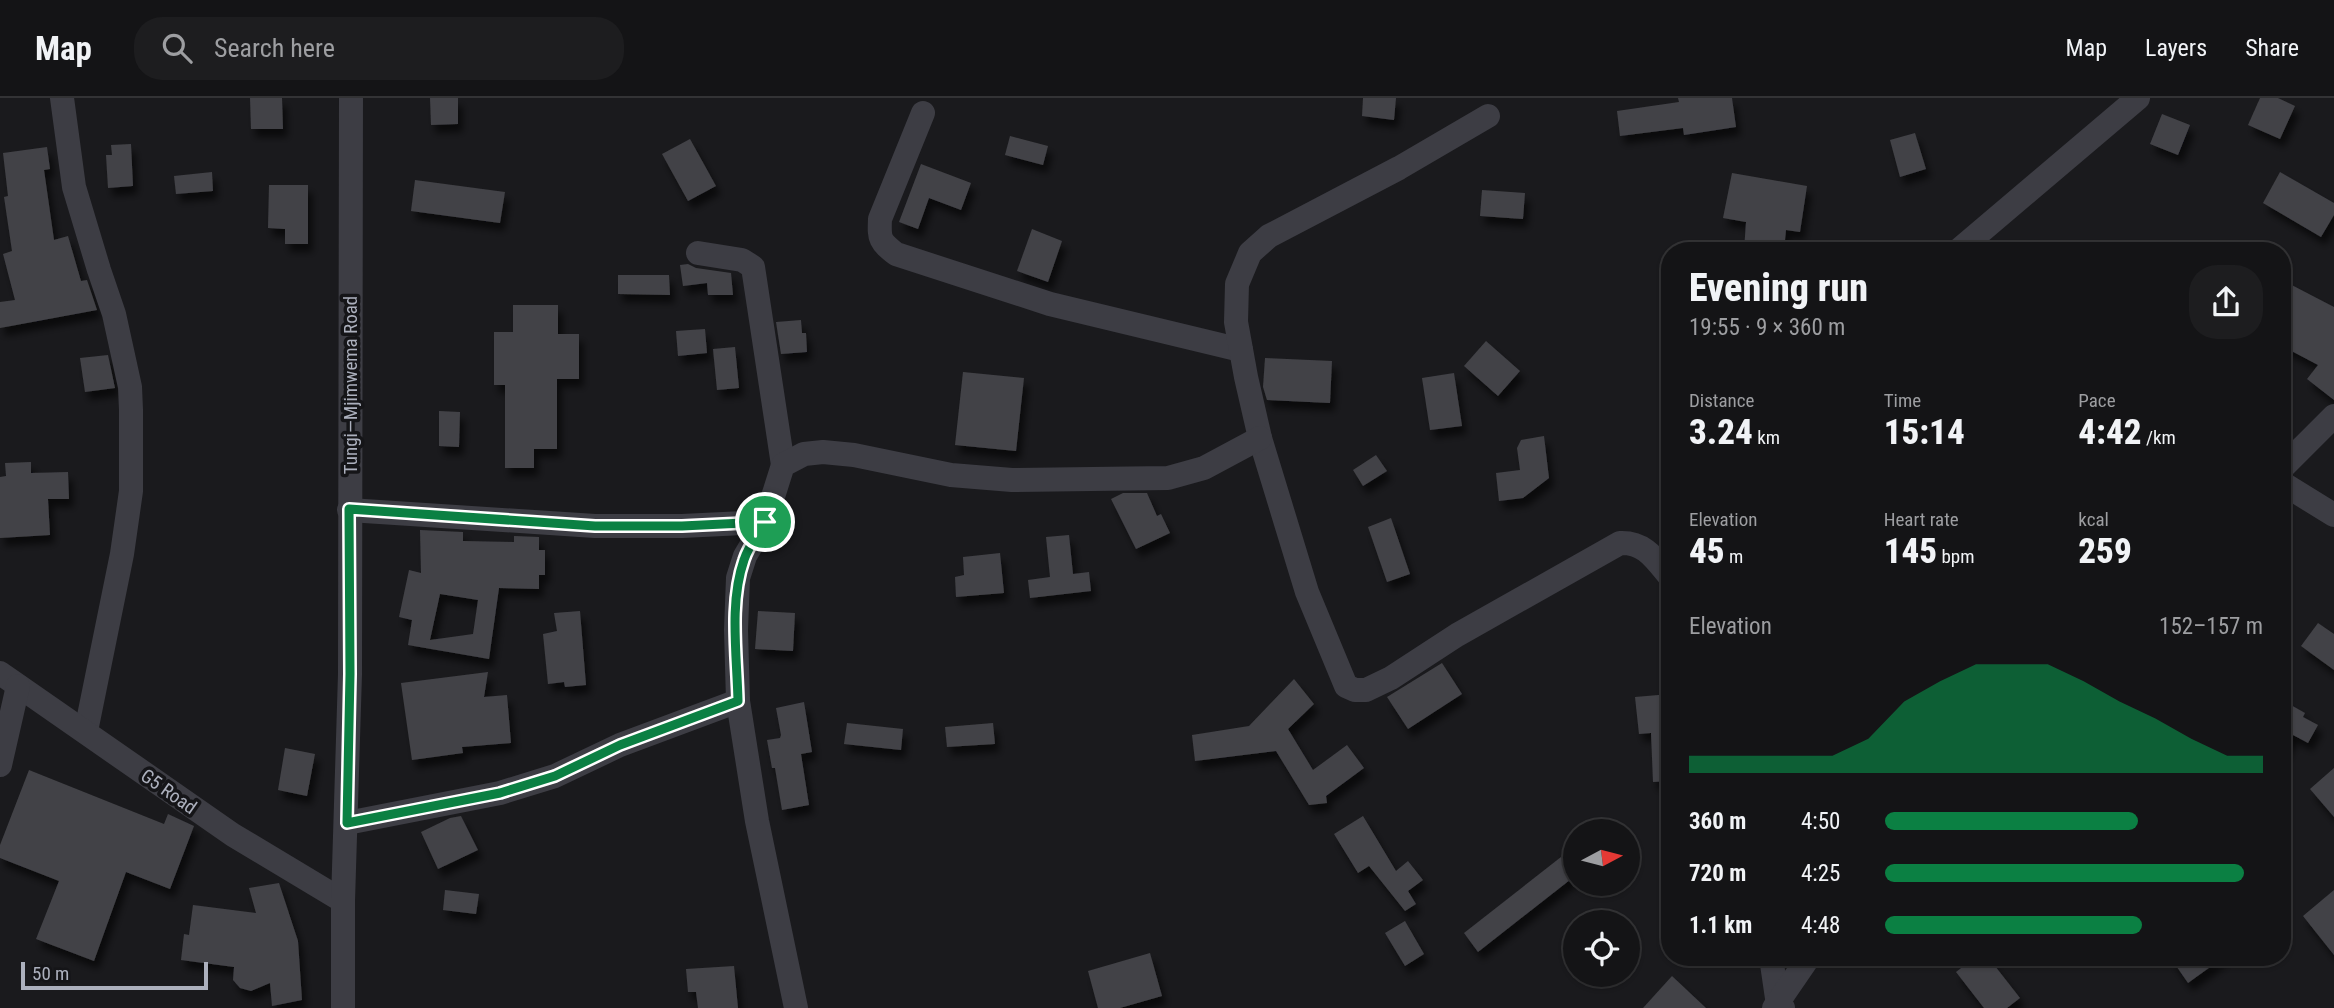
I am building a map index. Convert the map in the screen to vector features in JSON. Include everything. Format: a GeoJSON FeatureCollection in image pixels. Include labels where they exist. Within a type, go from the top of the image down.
{"type":"FeatureCollection","features":[{"type":"Feature","properties":{"kind":"street"},"geometry":{"type":"LineString","coordinates":[[62,98],[74,187],[114,314],[130,387],[131,410],[131,491],[122,554],[86,731]]}},
{"type":"Feature","properties":{"kind":"street","name":"Tungi—Mjimwema Road"},"geometry":{"type":"LineString","coordinates":[[343,1008],[343,901],[350,674],[351,98]]}},
{"type":"Feature","properties":{"kind":"street"},"geometry":{"type":"LineString","coordinates":[[1968,242],[2138,98]]}},
{"type":"Feature","properties":{"kind":"street"},"geometry":{"type":"LineString","coordinates":[[923,113],[880,219],[879,233],[882,243],[896,254],[1050,304],[1241,350]]}},
{"type":"Feature","properties":{"kind":"street"},"geometry":{"type":"LineString","coordinates":[[1488,116],[1399,168],[1269,236],[1250,253],[1237,284],[1236,322],[1260,438],[1307,592],[1346,686],[1366,690],[1391,678],[1457,635],[1620,543],[1634,542],[1647,550],[1661,566]]}},
{"type":"Feature","properties":{"kind":"street"},"geometry":{"type":"LineString","coordinates":[[698,253],[742,260],[753,267],[783,465],[765,522],[745,556],[738,578],[736,630],[738,701],[757,821],[796,1008]]}},
{"type":"Feature","properties":{"kind":"street"},"geometry":{"type":"LineString","coordinates":[[2291,459],[2334,416]]}},
{"type":"Feature","properties":{"kind":"street"},"geometry":{"type":"LineString","coordinates":[[783,465],[804,454],[823,452],[854,455],[951,475],[1012,480],[1168,478],[1204,468],[1260,438]]}},
{"type":"Feature","properties":{"kind":"street"},"geometry":{"type":"LineString","coordinates":[[2291,489],[2334,516]]}},
{"type":"Feature","properties":{"kind":"street"},"geometry":{"type":"LineString","coordinates":[[349,509],[595,526],[765,522]]}},
{"type":"Feature","properties":{"kind":"street"},"geometry":{"type":"LineString","coordinates":[[0,765],[9,680]]}},
{"type":"Feature","properties":{"kind":"street","name":"G5 Road"},"geometry":{"type":"LineString","coordinates":[[9,680],[233,835],[343,901]]}},
{"type":"Feature","properties":{"kind":"street"},"geometry":{"type":"LineString","coordinates":[[347,823],[500,793],[555,776],[620,745],[738,701]]}},
{"type":"Feature","properties":{"kind":"street"},"geometry":{"type":"LineString","coordinates":[[1772,966],[1778,1007]]}},
{"type":"Feature","properties":{"kind":"street"},"geometry":{"type":"LineString","coordinates":[[1778,1007],[1803,966]]}},
{"type":"Feature","properties":{"kind":"building"},"geometry":{"type":"Polygon","coordinates":[[[250,98],[282,98],[283,129],[251,129],[250,98]]]}},
{"type":"Feature","properties":{"kind":"building"},"geometry":{"type":"Polygon","coordinates":[[[430,98],[458,98],[458,124],[431,125],[430,98]]]}},
{"type":"Feature","properties":{"kind":"building"},"geometry":{"type":"Polygon","coordinates":[[[1363,98],[1396,98],[1394,120],[1362,116],[1363,98]]]}},
{"type":"Feature","properties":{"kind":"building"},"geometry":{"type":"Polygon","coordinates":[[[1678,98],[1732,98],[1736,127],[1684,135],[1683,128],[1620,136],[1617,111],[1679,102],[1678,98]]]}},
{"type":"Feature","properties":{"kind":"building"},"geometry":{"type":"Polygon","coordinates":[[[2260,98],[2278,98],[2295,106],[2280,139],[2248,125],[2260,98]]]}},
{"type":"Feature","properties":{"kind":"building"},"geometry":{"type":"Polygon","coordinates":[[[2162,114],[2190,125],[2178,155],[2150,144],[2162,114]]]}},
{"type":"Feature","properties":{"kind":"building"},"geometry":{"type":"Polygon","coordinates":[[[1915,133],[1926,169],[1900,177],[1890,140],[1915,133]]]}},
{"type":"Feature","properties":{"kind":"building"},"geometry":{"type":"Polygon","coordinates":[[[1010,136],[1048,146],[1043,165],[1005,155],[1010,136]]]}},
{"type":"Feature","properties":{"kind":"building"},"geometry":{"type":"Polygon","coordinates":[[[690,139],[716,186],[688,201],[662,154],[690,139]]]}},
{"type":"Feature","properties":{"kind":"building"},"geometry":{"type":"Polygon","coordinates":[[[131,144],[133,186],[108,188],[106,155],[112,155],[111,145],[131,144]]]}},
{"type":"Feature","properties":{"kind":"building"},"geometry":{"type":"Polygon","coordinates":[[[47,147],[50,169],[44,170],[54,240],[68,236],[81,281],[87,280],[97,310],[0,328],[0,302],[15,300],[3,254],[12,251],[4,197],[8,196],[3,153],[47,147]]]}},
{"type":"Feature","properties":{"kind":"building"},"geometry":{"type":"Polygon","coordinates":[[[921,164],[971,183],[961,210],[929,198],[918,229],[899,222],[921,164]]]}},
{"type":"Feature","properties":{"kind":"building"},"geometry":{"type":"Polygon","coordinates":[[[212,172],[213,191],[176,194],[174,176],[212,172]]]}},
{"type":"Feature","properties":{"kind":"building"},"geometry":{"type":"Polygon","coordinates":[[[2280,172],[2334,203],[2334,215],[2321,237],[2263,203],[2280,172]]]}},
{"type":"Feature","properties":{"kind":"building"},"geometry":{"type":"Polygon","coordinates":[[[1732,173],[1807,186],[1800,232],[1786,230],[1785,242],[1745,242],[1746,222],[1723,218],[1732,173]]]}},
{"type":"Feature","properties":{"kind":"building"},"geometry":{"type":"Polygon","coordinates":[[[415,180],[505,192],[500,223],[411,211],[415,180]]]}},
{"type":"Feature","properties":{"kind":"building"},"geometry":{"type":"Polygon","coordinates":[[[269,185],[308,185],[308,244],[285,244],[285,229],[268,228],[269,185]]]}},
{"type":"Feature","properties":{"kind":"building"},"geometry":{"type":"Polygon","coordinates":[[[1482,190],[1525,193],[1523,219],[1480,216],[1482,190]]]}},
{"type":"Feature","properties":{"kind":"building"},"geometry":{"type":"Polygon","coordinates":[[[1032,229],[1062,241],[1048,282],[1017,271],[1032,229]]]}},
{"type":"Feature","properties":{"kind":"building"},"geometry":{"type":"Polygon","coordinates":[[[688,264],[696,268],[731,273],[733,295],[708,295],[707,283],[683,286],[680,265],[688,264]]]}},
{"type":"Feature","properties":{"kind":"building"},"geometry":{"type":"Polygon","coordinates":[[[618,275],[669,275],[670,295],[618,294],[618,275]]]}},
{"type":"Feature","properties":{"kind":"building"},"geometry":{"type":"Polygon","coordinates":[[[2291,285],[2334,307],[2334,400],[2307,379],[2318,365],[2291,351],[2291,285]]]}},
{"type":"Feature","properties":{"kind":"building"},"geometry":{"type":"Polygon","coordinates":[[[513,305],[558,305],[558,334],[579,334],[579,379],[557,379],[557,449],[534,449],[534,468],[505,468],[505,385],[494,385],[494,332],[513,332],[513,305]]]}},
{"type":"Feature","properties":{"kind":"building"},"geometry":{"type":"Polygon","coordinates":[[[801,320],[802,333],[806,333],[807,352],[781,354],[776,322],[801,320]]]}},
{"type":"Feature","properties":{"kind":"building"},"geometry":{"type":"Polygon","coordinates":[[[705,329],[707,353],[678,356],[676,331],[705,329]]]}},
{"type":"Feature","properties":{"kind":"building"},"geometry":{"type":"Polygon","coordinates":[[[1486,341],[1520,371],[1498,396],[1464,366],[1486,341]]]}},
{"type":"Feature","properties":{"kind":"building"},"geometry":{"type":"Polygon","coordinates":[[[735,347],[739,388],[717,390],[713,349],[735,347]]]}},
{"type":"Feature","properties":{"kind":"building"},"geometry":{"type":"Polygon","coordinates":[[[108,355],[115,388],[85,392],[80,358],[108,355]]]}},
{"type":"Feature","properties":{"kind":"building"},"geometry":{"type":"Polygon","coordinates":[[[1265,358],[1332,361],[1330,403],[1267,400],[1263,387],[1265,358]]]}},
{"type":"Feature","properties":{"kind":"building"},"geometry":{"type":"Polygon","coordinates":[[[963,372],[1024,378],[1016,451],[955,445],[963,372]]]}},
{"type":"Feature","properties":{"kind":"building"},"geometry":{"type":"Polygon","coordinates":[[[1454,373],[1462,426],[1430,430],[1422,378],[1454,373]]]}},
{"type":"Feature","properties":{"kind":"building"},"geometry":{"type":"Polygon","coordinates":[[[439,411],[460,412],[459,447],[439,446],[439,411]]]}},
{"type":"Feature","properties":{"kind":"building"},"geometry":{"type":"Polygon","coordinates":[[[1544,436],[1549,478],[1523,498],[1499,501],[1496,473],[1520,470],[1517,448],[1521,440],[1544,436]]]}},
{"type":"Feature","properties":{"kind":"building"},"geometry":{"type":"Polygon","coordinates":[[[1376,455],[1387,471],[1363,486],[1353,470],[1376,455]]]}},
{"type":"Feature","properties":{"kind":"building"},"geometry":{"type":"Polygon","coordinates":[[[31,462],[31,473],[68,472],[69,499],[48,499],[50,535],[0,538],[0,477],[6,476],[5,463],[31,462]]]}},
{"type":"Feature","properties":{"kind":"building"},"geometry":{"type":"Polygon","coordinates":[[[1123,493],[1147,493],[1157,516],[1161,514],[1170,533],[1136,549],[1111,499],[1123,493]]]}},
{"type":"Feature","properties":{"kind":"building"},"geometry":{"type":"Polygon","coordinates":[[[1391,518],[1410,574],[1387,582],[1368,527],[1391,518]]]}},
{"type":"Feature","properties":{"kind":"building"},"geometry":{"type":"Polygon","coordinates":[[[420,530],[463,532],[463,541],[514,542],[514,536],[539,537],[539,550],[545,550],[545,575],[539,575],[539,589],[499,588],[489,659],[408,645],[412,620],[399,617],[409,570],[421,573],[420,530]],[[440,594],[430,640],[473,634],[478,600],[440,594]]]}},
{"type":"Feature","properties":{"kind":"building"},"geometry":{"type":"Polygon","coordinates":[[[1069,535],[1073,574],[1089,572],[1091,591],[1030,598],[1028,580],[1050,577],[1046,537],[1069,535]]]}},
{"type":"Feature","properties":{"kind":"building"},"geometry":{"type":"Polygon","coordinates":[[[1000,553],[1004,593],[956,597],[955,577],[964,575],[963,557],[1000,553]]]}},
{"type":"Feature","properties":{"kind":"building"},"geometry":{"type":"Polygon","coordinates":[[[580,611],[586,685],[565,687],[564,682],[548,684],[543,634],[557,631],[554,613],[580,611]]]}},
{"type":"Feature","properties":{"kind":"building"},"geometry":{"type":"Polygon","coordinates":[[[758,611],[795,613],[793,651],[755,649],[758,611]]]}},
{"type":"Feature","properties":{"kind":"building"},"geometry":{"type":"Polygon","coordinates":[[[2318,623],[2334,634],[2334,670],[2301,646],[2318,623]]]}},
{"type":"Feature","properties":{"kind":"building"},"geometry":{"type":"Polygon","coordinates":[[[1442,663],[1462,694],[1408,729],[1387,697],[1442,663]]]}},
{"type":"Feature","properties":{"kind":"building"},"geometry":{"type":"Polygon","coordinates":[[[488,672],[484,697],[507,695],[511,743],[462,747],[463,753],[412,760],[401,683],[488,672]]]}},
{"type":"Feature","properties":{"kind":"building"},"geometry":{"type":"Polygon","coordinates":[[[1294,679],[1314,704],[1288,729],[1313,770],[1347,745],[1364,768],[1326,796],[1327,803],[1309,805],[1276,751],[1195,761],[1192,735],[1249,726],[1294,679]]]}},
{"type":"Feature","properties":{"kind":"building"},"geometry":{"type":"Polygon","coordinates":[[[1661,695],[1661,782],[1653,782],[1651,733],[1639,734],[1635,697],[1661,695]]]}},
{"type":"Feature","properties":{"kind":"building"},"geometry":{"type":"Polygon","coordinates":[[[804,702],[812,752],[801,754],[809,805],[782,810],[767,740],[780,738],[781,735],[776,708],[804,702]]]}},
{"type":"Feature","properties":{"kind":"building"},"geometry":{"type":"Polygon","coordinates":[[[2291,705],[2305,713],[2303,717],[2318,725],[2308,743],[2293,735],[2291,739],[2291,705]]]}},
{"type":"Feature","properties":{"kind":"building"},"geometry":{"type":"Polygon","coordinates":[[[847,723],[903,729],[901,750],[844,744],[847,723]]]}},
{"type":"Feature","properties":{"kind":"building"},"geometry":{"type":"Polygon","coordinates":[[[993,723],[995,744],[947,747],[945,727],[993,723]]]}},
{"type":"Feature","properties":{"kind":"building"},"geometry":{"type":"Polygon","coordinates":[[[285,748],[315,754],[307,796],[278,790],[285,748]]]}},
{"type":"Feature","properties":{"kind":"building"},"geometry":{"type":"Polygon","coordinates":[[[2334,768],[2334,817],[2310,789],[2334,768]]]}},
{"type":"Feature","properties":{"kind":"building"},"geometry":{"type":"Polygon","coordinates":[[[29,770],[164,824],[168,814],[194,826],[170,889],[126,872],[94,961],[36,939],[59,881],[0,858],[0,845],[29,770]]]}},
{"type":"Feature","properties":{"kind":"building"},"geometry":{"type":"Polygon","coordinates":[[[461,816],[478,850],[438,869],[421,832],[450,818],[461,816]]]}},
{"type":"Feature","properties":{"kind":"building"},"geometry":{"type":"Polygon","coordinates":[[[1363,816],[1396,871],[1408,861],[1423,880],[1408,891],[1416,904],[1405,911],[1369,866],[1358,873],[1334,834],[1363,816]]]}},
{"type":"Feature","properties":{"kind":"building"},"geometry":{"type":"Polygon","coordinates":[[[1561,857],[1563,885],[1478,952],[1464,933],[1561,857]]]}},
{"type":"Feature","properties":{"kind":"building"},"geometry":{"type":"Polygon","coordinates":[[[279,883],[298,941],[302,1000],[272,1006],[270,983],[251,991],[240,988],[233,980],[234,967],[181,960],[184,934],[189,935],[193,905],[256,913],[249,888],[279,883]]]}},
{"type":"Feature","properties":{"kind":"building"},"geometry":{"type":"Polygon","coordinates":[[[445,890],[479,894],[476,914],[443,910],[445,890]]]}},
{"type":"Feature","properties":{"kind":"building"},"geometry":{"type":"Polygon","coordinates":[[[2334,890],[2334,955],[2303,916],[2334,890]]]}},
{"type":"Feature","properties":{"kind":"building"},"geometry":{"type":"Polygon","coordinates":[[[1405,921],[1424,954],[1405,966],[1385,933],[1405,921]]]}},
{"type":"Feature","properties":{"kind":"building"},"geometry":{"type":"Polygon","coordinates":[[[1150,953],[1162,996],[1120,1008],[1098,1008],[1088,971],[1150,953]]]}},
{"type":"Feature","properties":{"kind":"building"},"geometry":{"type":"Polygon","coordinates":[[[734,966],[738,1008],[698,1008],[696,992],[688,992],[686,969],[734,966]]]}},
{"type":"Feature","properties":{"kind":"building"},"geometry":{"type":"Polygon","coordinates":[[[1964,966],[1995,966],[2020,998],[2007,1008],[1984,1008],[1956,972],[1964,966]]]}},
{"type":"Feature","properties":{"kind":"building"},"geometry":{"type":"Polygon","coordinates":[[[2176,966],[2212,966],[2188,983],[2176,966]]]}},
{"type":"Feature","properties":{"kind":"building"},"geometry":{"type":"Polygon","coordinates":[[[1672,976],[1706,1008],[1643,1008],[1672,976]]]}},
{"type":"Feature","properties":{"kind":"route"},"geometry":{"type":"LineString","coordinates":[[349,509],[595,526],[765,522],[745,556],[738,578],[738,701],[620,745],[555,776],[500,793],[347,823],[349,509]]}}]}
